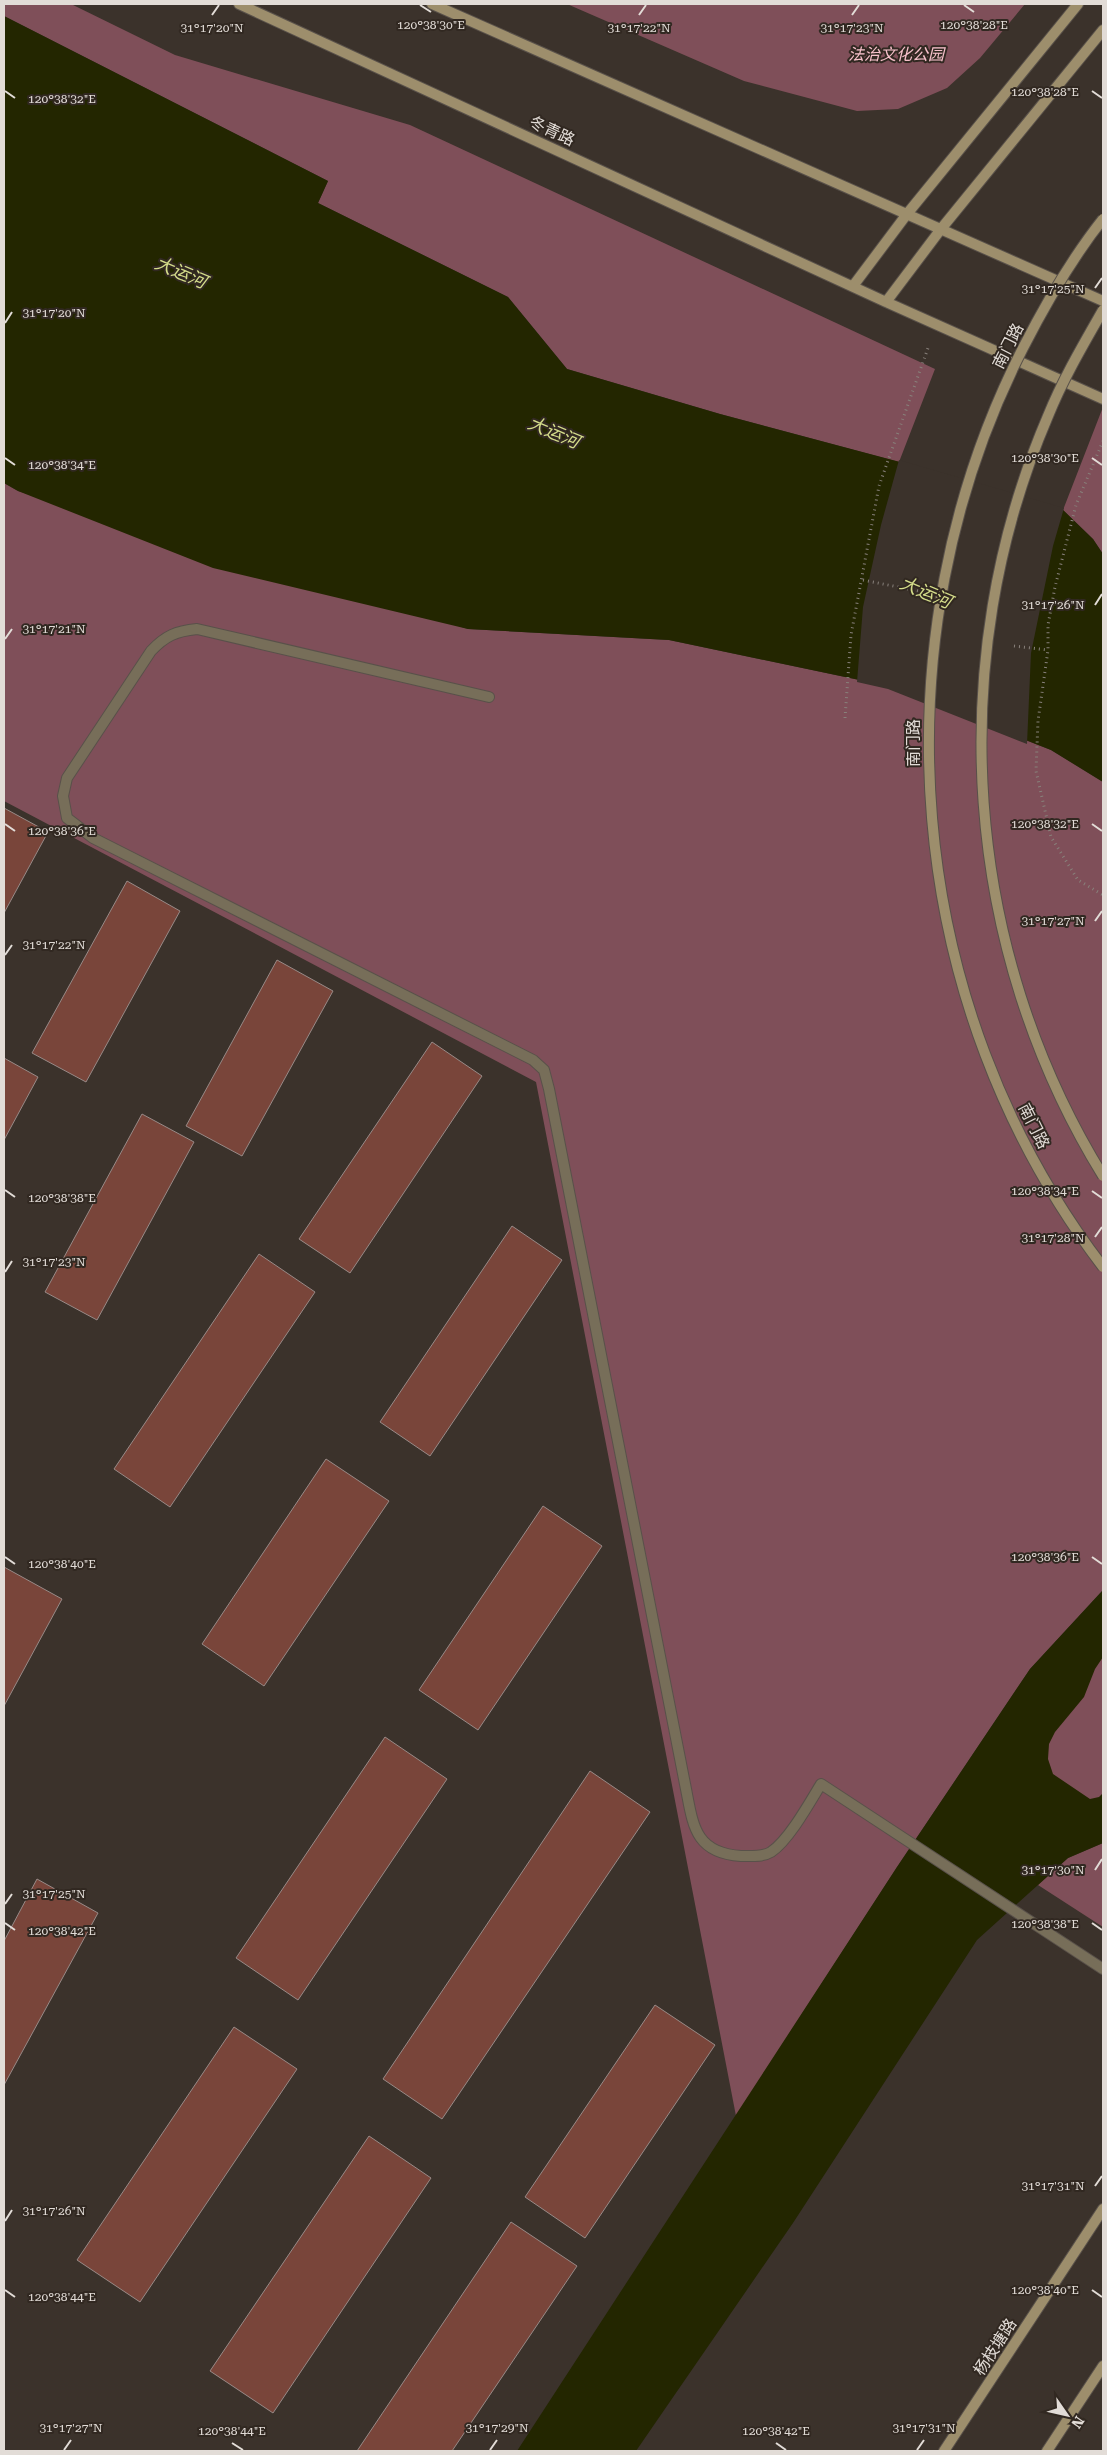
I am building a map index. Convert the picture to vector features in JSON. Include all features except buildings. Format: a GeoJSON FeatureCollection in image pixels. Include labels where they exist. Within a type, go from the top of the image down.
{"type":"FeatureCollection","features":[{"type":"Feature","properties":{"kind":"main road","name":"冬青路"},"geometry":{"type":"LineString","coordinates":[[240,4],[886,302],[1103,399]]}},
{"type":"Feature","properties":{"kind":"main road"},"geometry":{"type":"LineString","coordinates":[[432,4],[1103,301]]}},
{"type":"Feature","properties":{"kind":"main road"},"geometry":{"type":"LineString","coordinates":[[853,286],[907,214],[1078,4]]}},
{"type":"Feature","properties":{"kind":"main road"},"geometry":{"type":"LineString","coordinates":[[886,302],[941,229],[1103,30]]}},
{"type":"Feature","properties":{"kind":"main road","name":"南门路"},"geometry":{"type":"LineString","coordinates":[[1103,219],[1064,276],[1008,377],[986,430],[967,484],[940,596],[931,663],[928,710],[928,768],[932,825],[950,938],[982,1048],[1004,1101],[1058,1202],[1103,1267]]}},
{"type":"Feature","properties":{"kind":"main road"},"geometry":{"type":"LineString","coordinates":[[1103,310],[1074,362],[1048,415],[1027,470],[1009,526],[996,584],[987,642],[981,701],[981,779],[991,876],[1002,934],[1037,1046],[1061,1100],[1103,1176]]}},
{"type":"Feature","properties":{"kind":"main road","name":"杨枝塘路"},"geometry":{"type":"LineString","coordinates":[[944,2451],[1103,2209]]}},
{"type":"Feature","properties":{"kind":"main road"},"geometry":{"type":"LineString","coordinates":[[1047,2451],[1103,2366]]}},
{"type":"Feature","properties":{"kind":"lane"},"geometry":{"type":"LineString","coordinates":[[489,697],[197,629],[178,631],[163,638],[151,651],[67,778],[63,796],[67,818],[93,838],[533,1060],[544,1070],[695,1830],[711,1849],[731,1855],[754,1857],[771,1852],[792,1829],[821,1784],[1103,1969]]}},
{"type":"Feature","properties":{"kind":"path"},"geometry":{"type":"LineString","coordinates":[[845,718],[851,635],[863,580],[879,486],[892,445],[937,325]]}},
{"type":"Feature","properties":{"kind":"path"},"geometry":{"type":"LineString","coordinates":[[1103,441],[1076,505],[1055,587],[1048,625],[1048,650],[1038,721],[1036,771],[1051,837],[1078,880],[1103,895]]}},
{"type":"Feature","properties":{"kind":"path"},"geometry":{"type":"LineString","coordinates":[[863,580],[940,596]]}},
{"type":"Feature","properties":{"kind":"path"},"geometry":{"type":"LineString","coordinates":[[987,642],[1048,650]]}},
{"type":"Feature","properties":{"kind":"green space"},"geometry":{"type":"Polygon","coordinates":[[[4,4],[71,4],[175,55],[410,125],[935,369],[899,462],[720,414],[567,369],[508,297],[318,203],[328,181],[4,16],[4,4]]]}},
{"type":"Feature","properties":{"kind":"green space","name":"法治文化公园"},"geometry":{"type":"Polygon","coordinates":[[[567,4],[1025,4],[980,58],[947,88],[898,109],[857,111],[744,81],[567,4]]]}},
{"type":"Feature","properties":{"kind":"green space"},"geometry":{"type":"Polygon","coordinates":[[[1103,407],[1103,554],[1093,539],[1063,510],[1103,407]]]}},
{"type":"Feature","properties":{"kind":"green space"},"geometry":{"type":"Polygon","coordinates":[[[4,483],[18,491],[468,629],[669,640],[888,686],[1051,750],[1103,782],[1103,1590],[1030,1669],[897,1867],[736,2116],[536,1082],[4,801],[4,483]]]}},
{"type":"Feature","properties":{"kind":"green space"},"geometry":{"type":"Polygon","coordinates":[[[1103,1632],[1103,1825],[1011,1752],[1103,1632]]]}},
{"type":"Feature","properties":{"kind":"green space"},"geometry":{"type":"Polygon","coordinates":[[[1103,1843],[1103,1927],[1038,1885],[1068,1858],[1103,1843]]]}},
{"type":"Feature","properties":{"kind":"water","name":"大运河"},"geometry":{"type":"Polygon","coordinates":[[[4,16],[328,181],[318,203],[508,297],[567,369],[720,414],[945,474],[1063,510],[1093,539],[1103,554],[1103,782],[1051,750],[888,686],[669,640],[468,629],[213,568],[18,491],[4,483],[4,16]]]}},
{"type":"Feature","properties":{"kind":"water"},"geometry":{"type":"Polygon","coordinates":[[[1103,1590],[1103,1657],[1095,1669],[1084,1697],[1055,1732],[1049,1744],[1048,1759],[1053,1774],[1090,1799],[1099,1797],[1103,1793],[1103,1843],[1068,1858],[977,1940],[793,2223],[636,2451],[517,2451],[897,1867],[1030,1669],[1103,1590]]]}},
{"type":"Feature","properties":{"kind":"pier"},"geometry":{"type":"Polygon","coordinates":[[[899,460],[1064,508],[1053,546],[1031,653],[1027,744],[888,689],[857,682],[863,607],[881,525],[899,460]]]}}]}
